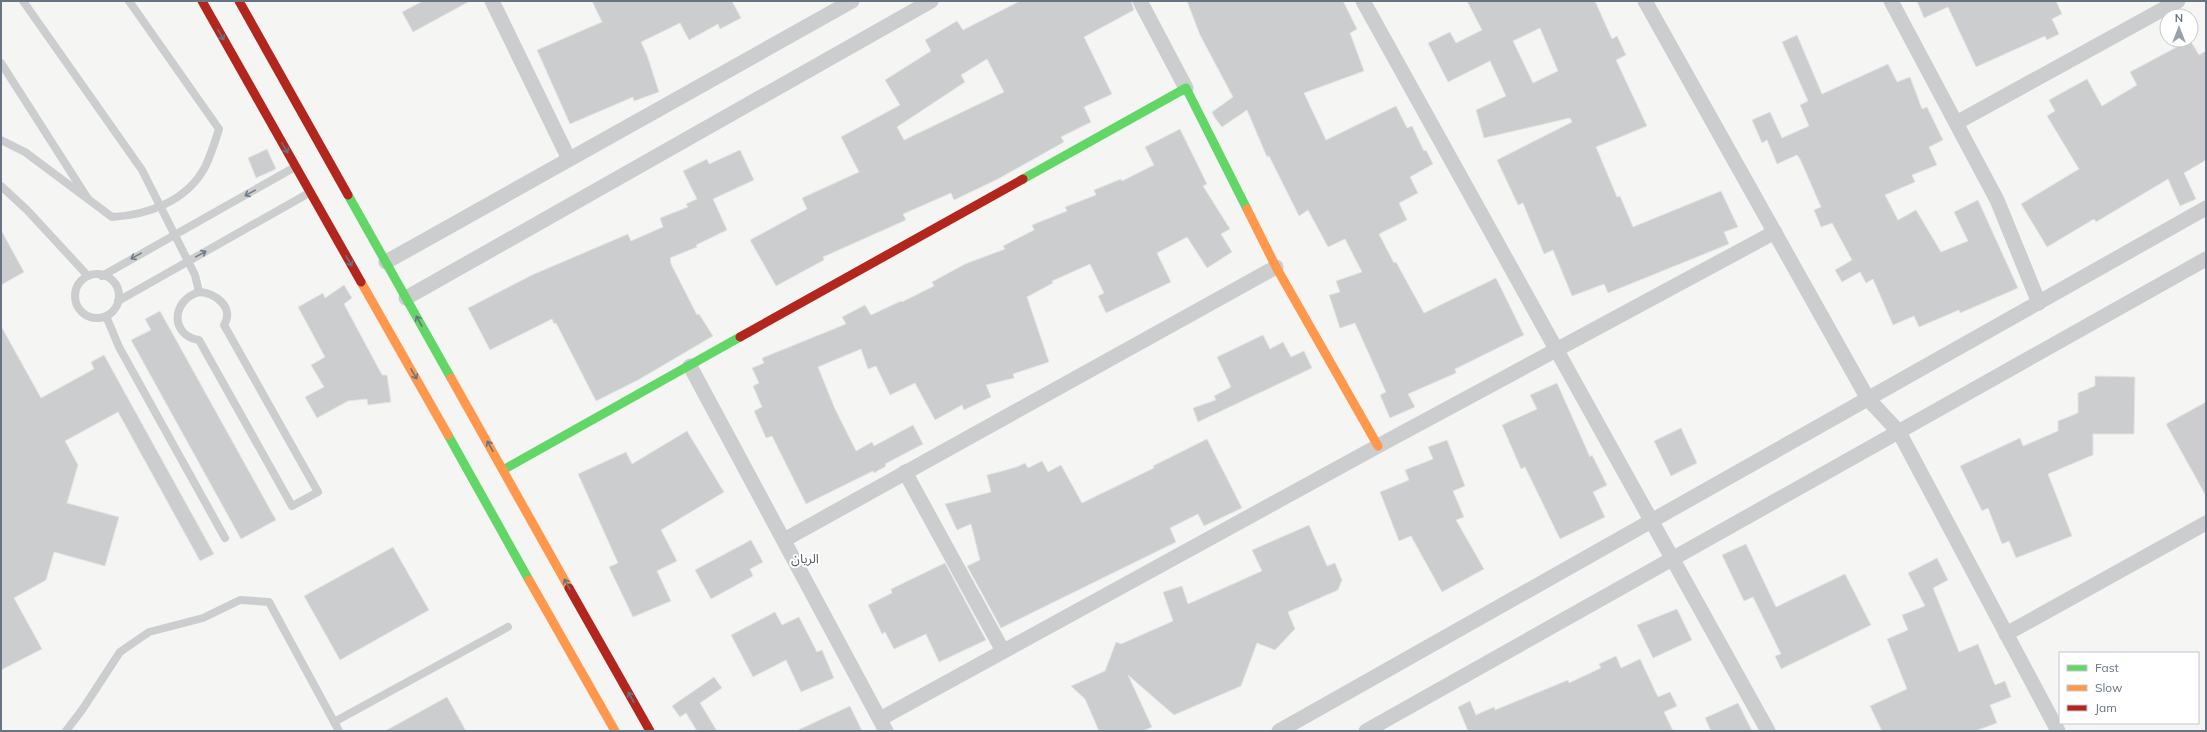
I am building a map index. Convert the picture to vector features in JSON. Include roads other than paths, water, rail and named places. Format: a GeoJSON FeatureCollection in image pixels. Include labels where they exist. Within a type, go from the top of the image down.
{"type":"FeatureCollection","features":[{"type":"Feature","properties":{"kind":"street"},"geometry":{"type":"LineString","coordinates":[[202,1],[615,731]]}},
{"type":"Feature","properties":{"kind":"street"},"geometry":{"type":"LineString","coordinates":[[239,1],[650,731]]}},
{"type":"Feature","properties":{"kind":"street"},"geometry":{"type":"LineString","coordinates":[[492,1],[569,159]]}},
{"type":"Feature","properties":{"kind":"street"},"geometry":{"type":"LineString","coordinates":[[386,262],[852,1]]}},
{"type":"Feature","properties":{"kind":"street"},"geometry":{"type":"LineString","coordinates":[[406,298],[931,1]]}},
{"type":"Feature","properties":{"kind":"street"},"geometry":{"type":"LineString","coordinates":[[1140,1],[1186,88],[1276,267],[1378,446]]}},
{"type":"Feature","properties":{"kind":"street"},"geometry":{"type":"LineString","coordinates":[[1363,1],[1653,520],[1768,731]]}},
{"type":"Feature","properties":{"kind":"street"},"geometry":{"type":"LineString","coordinates":[[1645,1],[1868,399],[1898,432],[2058,731]]}},
{"type":"Feature","properties":{"kind":"street"},"geometry":{"type":"LineString","coordinates":[[1891,1],[1997,200],[2038,303]]}},
{"type":"Feature","properties":{"kind":"street"},"geometry":{"type":"LineString","coordinates":[[1956,123],[2178,1]]}},
{"type":"Feature","properties":{"kind":"street"},"geometry":{"type":"LineString","coordinates":[[503,470],[1186,88]]}},
{"type":"Feature","properties":{"kind":"street"},"geometry":{"type":"LineString","coordinates":[[1279,731],[2206,208]]}},
{"type":"Feature","properties":{"kind":"street"},"geometry":{"type":"LineString","coordinates":[[690,366],[883,725],[1003,651],[1378,446],[1775,232]]}},
{"type":"Feature","properties":{"kind":"street"},"geometry":{"type":"LineString","coordinates":[[1366,731],[2206,259]]}},
{"type":"Feature","properties":{"kind":"street"},"geometry":{"type":"LineString","coordinates":[[784,540],[1276,267]]}},
{"type":"Feature","properties":{"kind":"street"},"geometry":{"type":"LineString","coordinates":[[905,472],[1003,651]]}},
{"type":"Feature","properties":{"kind":"street"},"geometry":{"type":"LineString","coordinates":[[2006,634],[2206,524]]}},
{"type":"Feature","properties":{"kind":"lane"},"geometry":{"type":"LineString","coordinates":[[23,1],[142,170],[195,275],[199,292]]}},
{"type":"Feature","properties":{"kind":"lane"},"geometry":{"type":"LineString","coordinates":[[1,140],[25,152],[91,203],[112,217],[130,216],[160,207],[183,194],[204,168],[219,129],[129,1]]}},
{"type":"Feature","properties":{"kind":"lane"},"geometry":{"type":"LineString","coordinates":[[1,63],[91,203]]}},
{"type":"Feature","properties":{"kind":"lane"},"geometry":{"type":"LineString","coordinates":[[102,276],[296,167]]}},
{"type":"Feature","properties":{"kind":"lane"},"geometry":{"type":"LineString","coordinates":[[1,186],[27,210],[88,276]]}},
{"type":"Feature","properties":{"kind":"lane"},"geometry":{"type":"LineString","coordinates":[[118,300],[310,192]]}},
{"type":"Feature","properties":{"kind":"lane"},"geometry":{"type":"LineString","coordinates":[[96,274],[102,276],[112,280],[117,287],[118,300],[113,312],[106,316],[97,318],[89,317],[81,312],[76,305],[76,289],[80,282],[88,276],[96,274]]}},
{"type":"Feature","properties":{"kind":"lane"},"geometry":{"type":"LineString","coordinates":[[199,292],[209,292],[224,304],[227,313],[224,325],[318,492],[292,506],[198,340],[187,335],[181,328],[178,319],[178,310],[183,301],[190,295],[199,292]]}},
{"type":"Feature","properties":{"kind":"lane"},"geometry":{"type":"LineString","coordinates":[[106,316],[119,347],[225,538]]}},
{"type":"Feature","properties":{"kind":"lane"},"geometry":{"type":"LineString","coordinates":[[66,731],[82,710],[120,652],[149,632],[203,618],[240,600],[269,602],[339,731]]}},
{"type":"Feature","properties":{"kind":"lane"},"geometry":{"type":"LineString","coordinates":[[334,722],[508,627]]}},
{"type":"Feature","properties":{"kind":"district","name":"الريان"},"geometry":{"type":"Point","coordinates":[805,558]}}]}
